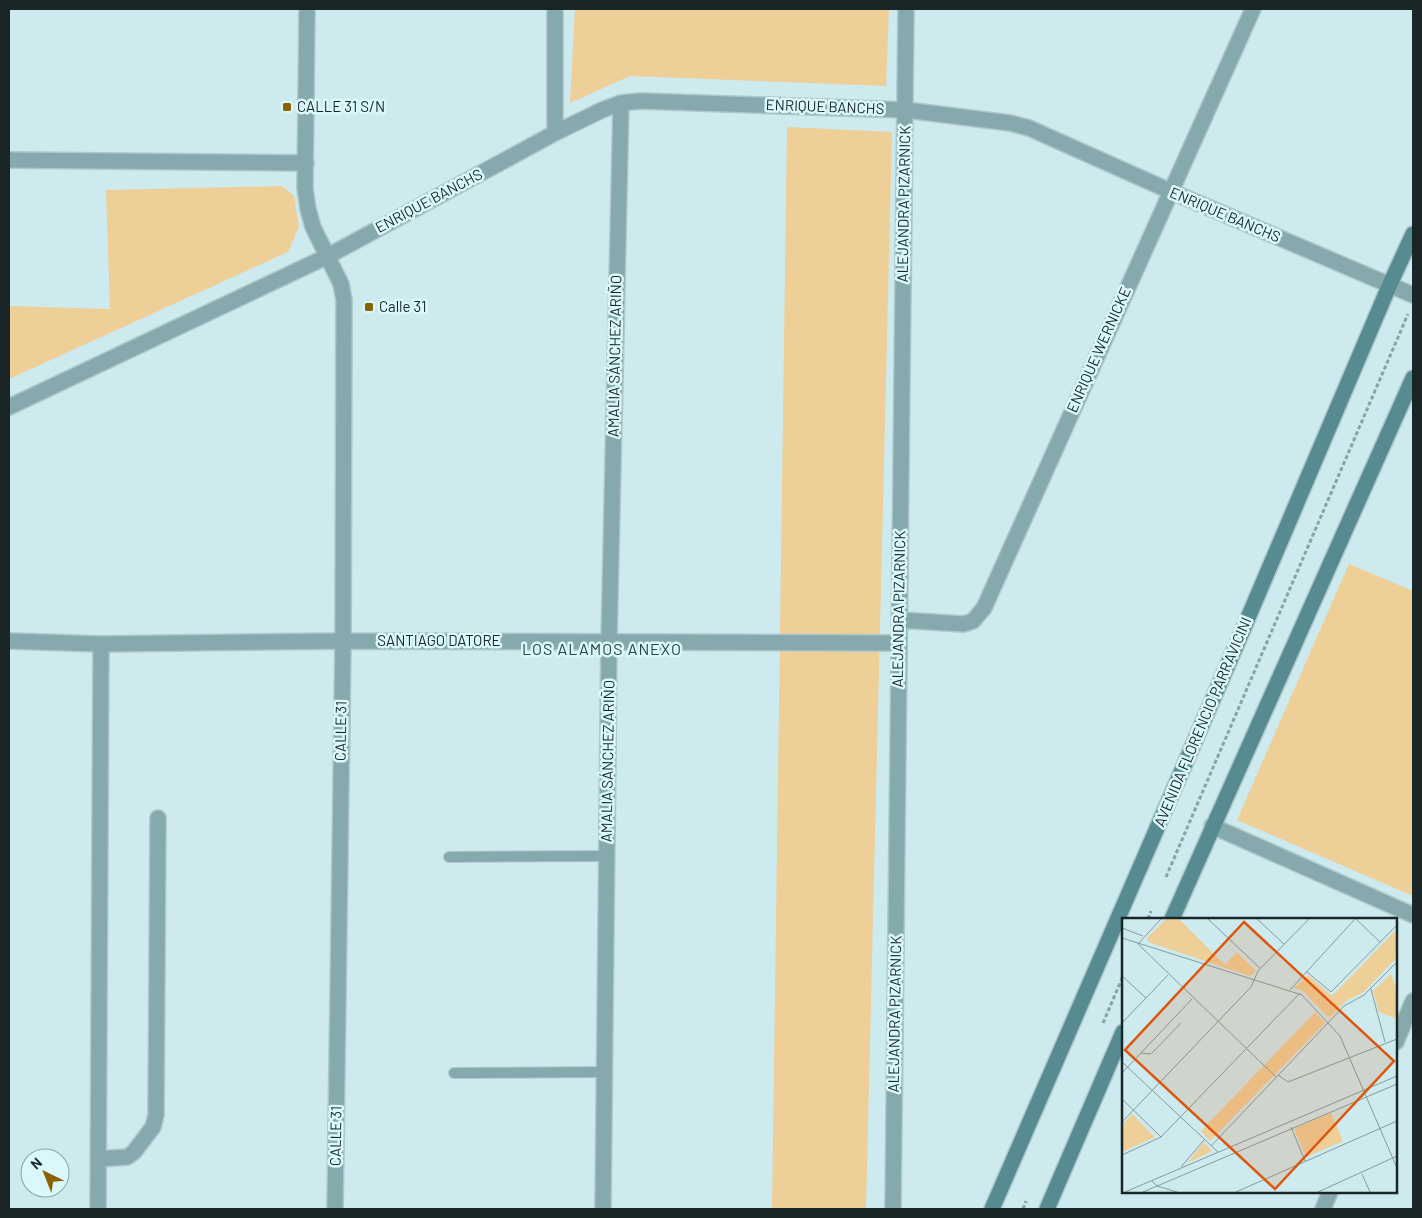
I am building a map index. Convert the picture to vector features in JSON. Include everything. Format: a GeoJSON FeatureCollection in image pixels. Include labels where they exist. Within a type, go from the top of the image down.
{"type":"FeatureCollection","features":[{"type":"Feature","properties":{"kind":"main road","name":"AVENIDA FLORENCIO PARRAVICINI"},"geometry":{"type":"LineString","coordinates":[[992,1209],[1413,234]]}},
{"type":"Feature","properties":{"kind":"main road"},"geometry":{"type":"LineString","coordinates":[[1172,918],[1413,378]]}},
{"type":"Feature","properties":{"kind":"main road"},"geometry":{"type":"LineString","coordinates":[[1047,1209],[1122,1034]]}},
{"type":"Feature","properties":{"kind":"street","name":"CALLE 31"},"geometry":{"type":"LineString","coordinates":[[307,9],[305,188],[313,227],[342,284],[344,300],[343,640],[335,1209]]}},
{"type":"Feature","properties":{"kind":"street"},"geometry":{"type":"LineString","coordinates":[[555,9],[555,133]]}},
{"type":"Feature","properties":{"kind":"street","name":"ALEJANDRA PIZARNICK"},"geometry":{"type":"LineString","coordinates":[[893,1209],[906,9]]}},
{"type":"Feature","properties":{"kind":"street","name":"ENRIQUE WERNICKE"},"geometry":{"type":"LineString","coordinates":[[899,620],[964,624],[973,621],[984,608],[1253,9]]}},
{"type":"Feature","properties":{"kind":"street","name":"ENRIQUE BANCHS"},"geometry":{"type":"LineString","coordinates":[[9,407],[328,256],[555,133],[602,110],[621,103],[640,101],[906,110],[1029,128],[1170,191],[1390,284],[1412,301]]}},
{"type":"Feature","properties":{"kind":"street","name":"AMALIA SÁNCHEZ ARIÑO"},"geometry":{"type":"LineString","coordinates":[[603,1209],[609,642],[621,103]]}},
{"type":"Feature","properties":{"kind":"street"},"geometry":{"type":"LineString","coordinates":[[9,160],[306,163]]}},
{"type":"Feature","properties":{"kind":"street","name":"SANTIAGO DATORE"},"geometry":{"type":"LineString","coordinates":[[9,641],[101,644],[343,640],[899,643]]}},
{"type":"Feature","properties":{"kind":"street"},"geometry":{"type":"LineString","coordinates":[[98,1209],[101,644]]}},
{"type":"Feature","properties":{"kind":"street"},"geometry":{"type":"LineString","coordinates":[[98,1159],[127,1158],[134,1152],[153,1127],[156,1116],[158,818]]}},
{"type":"Feature","properties":{"kind":"street"},"geometry":{"type":"LineString","coordinates":[[1212,826],[1413,915]]}},
{"type":"Feature","properties":{"kind":"street"},"geometry":{"type":"LineString","coordinates":[[1397,1040],[1413,1001]]}},
{"type":"Feature","properties":{"kind":"street"},"geometry":{"type":"LineString","coordinates":[[1323,1209],[1330,1193]]}},
{"type":"Feature","properties":{"kind":"lane"},"geometry":{"type":"LineString","coordinates":[[449,857],[606,856]]}},
{"type":"Feature","properties":{"kind":"lane"},"geometry":{"type":"LineString","coordinates":[[454,1074],[604,1072]]}},
{"type":"Feature","properties":{"kind":"path"},"geometry":{"type":"LineString","coordinates":[[1163,883],[1412,301]]}},
{"type":"Feature","properties":{"kind":"path"},"geometry":{"type":"LineString","coordinates":[[1148,918],[1152,910]]}},
{"type":"Feature","properties":{"kind":"shaded area"},"geometry":{"type":"Polygon","coordinates":[[[575,9],[889,9],[886,86],[630,76],[570,103],[575,9]]]}},
{"type":"Feature","properties":{"kind":"shaded area"},"geometry":{"type":"Polygon","coordinates":[[[787,127],[892,132],[866,1209],[772,1209],[787,127]]]}},
{"type":"Feature","properties":{"kind":"shaded area"},"geometry":{"type":"Polygon","coordinates":[[[282,186],[294,196],[299,227],[288,252],[9,379],[9,306],[110,309],[106,190],[282,186]]]}},
{"type":"Feature","properties":{"kind":"shaded area"},"geometry":{"type":"Polygon","coordinates":[[[1349,564],[1413,591],[1413,896],[1237,820],[1349,564]]]}},
{"type":"Feature","properties":{"kind":"place","name":"CALLE 31 S/N"},"geometry":{"type":"Point","coordinates":[287,107]}},
{"type":"Feature","properties":{"kind":"place","name":"Calle 31"},"geometry":{"type":"Point","coordinates":[369,307]}},
{"type":"Feature","properties":{"kind":"district","name":"LOS ALAMOS ANEXO"},"geometry":{"type":"Point","coordinates":[602,649]}}]}
